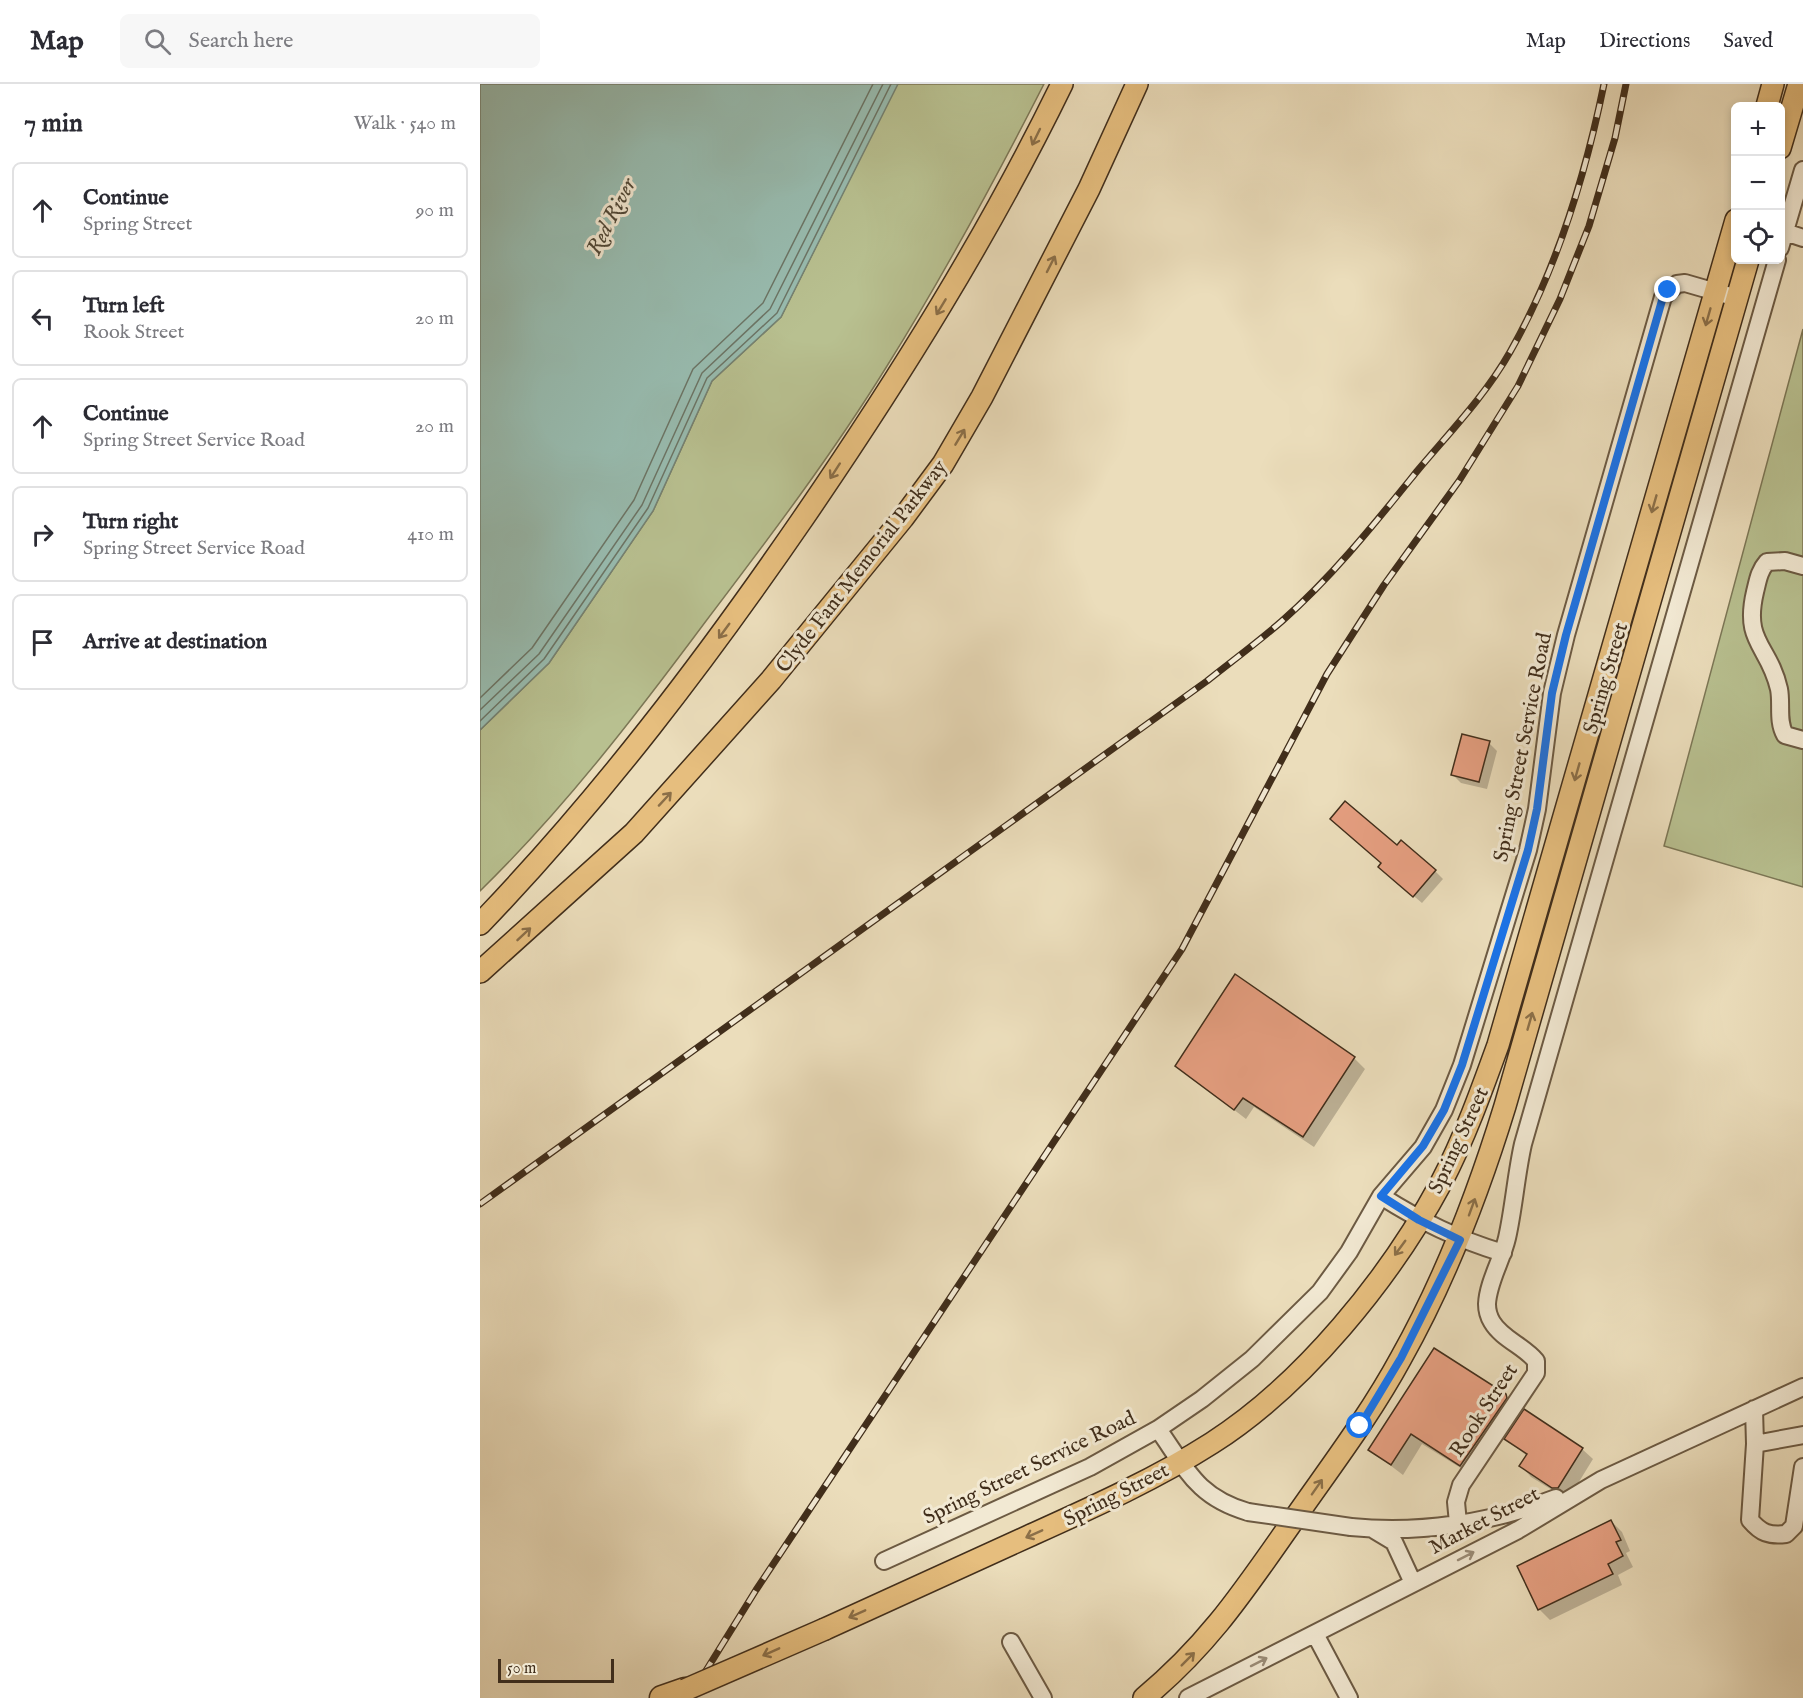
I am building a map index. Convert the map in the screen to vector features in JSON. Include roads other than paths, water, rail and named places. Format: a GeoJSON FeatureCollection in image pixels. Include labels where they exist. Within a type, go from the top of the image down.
{"type":"FeatureCollection","features":[{"type":"Feature","properties":{"kind":"main road"},"geometry":{"type":"LineString","coordinates":[[480,924],[546,856],[631,754],[758,584],[936,314],[1023,164],[1062,84]]}},
{"type":"Feature","properties":{"kind":"main road","name":"Clyde Fant Memorial Parkway"},"geometry":{"type":"LineString","coordinates":[[480,972],[634,833],[771,681],[903,518],[943,464],[982,397],[1089,189],[1137,84]]}},
{"type":"Feature","properties":{"kind":"main road"},"geometry":{"type":"LineString","coordinates":[[1768,102],[1773,84]]}},
{"type":"Feature","properties":{"kind":"main road"},"geometry":{"type":"LineString","coordinates":[[1785,131],[1799,84]]}},
{"type":"Feature","properties":{"kind":"main road","name":"Spring Street"},"geometry":{"type":"LineString","coordinates":[[671,1695],[825,1629],[1091,1508],[1180,1461],[1239,1424],[1313,1359],[1377,1280],[1419,1220],[1460,1142],[1498,1045],[1731,237]]}},
{"type":"Feature","properties":{"kind":"main road","name":"Spring Street"},"geometry":{"type":"LineString","coordinates":[[1144,1698],[1186,1662],[1223,1620],[1360,1426],[1401,1358],[1460,1240],[1505,1106],[1747,264]]}},
{"type":"Feature","properties":{"kind":"street"},"geometry":{"type":"LineString","coordinates":[[1785,233],[1803,170]]}},
{"type":"Feature","properties":{"kind":"street"},"geometry":{"type":"LineString","coordinates":[[1785,240],[1803,238]]}},
{"type":"Feature","properties":{"kind":"street"},"geometry":{"type":"LineString","coordinates":[[1381,1196],[1419,1220],[1460,1240],[1503,1252],[1523,1144],[1776,264]]}},
{"type":"Feature","properties":{"kind":"street","name":"Spring Street Service Road"},"geometry":{"type":"LineString","coordinates":[[884,1562],[1090,1467],[1158,1429],[1252,1359],[1320,1293],[1349,1252],[1381,1196],[1423,1146],[1444,1110],[1462,1065],[1528,850],[1537,809],[1552,693],[1566,635],[1663,297],[1677,284],[1737,298]]}},
{"type":"Feature","properties":{"kind":"street"},"geometry":{"type":"LineString","coordinates":[[1803,567],[1785,561],[1767,562],[1760,571],[1750,614],[1753,634],[1774,672],[1779,692],[1780,727],[1785,735],[1803,740]]}},
{"type":"Feature","properties":{"kind":"street","name":"Rook Street"},"geometry":{"type":"LineString","coordinates":[[1458,1523],[1456,1502],[1461,1485],[1536,1373],[1537,1366],[1531,1355],[1500,1331],[1488,1313],[1490,1292],[1503,1252]]}},
{"type":"Feature","properties":{"kind":"street","name":"Market Street"},"geometry":{"type":"LineString","coordinates":[[1188,1698],[1518,1530],[1601,1480],[1803,1387]]}},
{"type":"Feature","properties":{"kind":"street"},"geometry":{"type":"LineString","coordinates":[[1754,1409],[1755,1444],[1750,1520],[1760,1532],[1774,1535],[1786,1534],[1794,1526],[1803,1467]]}},
{"type":"Feature","properties":{"kind":"street"},"geometry":{"type":"LineString","coordinates":[[1158,1429],[1202,1490],[1213,1498],[1248,1512],[1351,1527],[1415,1528],[1458,1523],[1530,1508],[1601,1480]]}},
{"type":"Feature","properties":{"kind":"street"},"geometry":{"type":"LineString","coordinates":[[1755,1444],[1803,1435]]}},
{"type":"Feature","properties":{"kind":"street"},"geometry":{"type":"LineString","coordinates":[[1371,1529],[1384,1534],[1394,1542],[1413,1583]]}},
{"type":"Feature","properties":{"kind":"street"},"geometry":{"type":"LineString","coordinates":[[1315,1634],[1349,1698]]}},
{"type":"Feature","properties":{"kind":"street"},"geometry":{"type":"LineString","coordinates":[[1011,1642],[1043,1698]]}},
{"type":"Feature","properties":{"kind":"water","name":"Red River"},"geometry":{"type":"Polygon","coordinates":[[[480,84],[898,84],[781,317],[712,381],[653,511],[549,663],[480,730],[480,84]]]}},
{"type":"Feature","properties":{"kind":"railway"},"geometry":{"type":"LineString","coordinates":[[480,1204],[1207,681],[1301,604],[1353,548],[1467,413],[1490,384],[1510,352],[1542,288],[1567,222],[1588,153],[1604,84]]}},
{"type":"Feature","properties":{"kind":"railway"},"geometry":{"type":"LineString","coordinates":[[689,1698],[756,1590],[1182,949],[1327,674],[1384,585],[1459,481],[1518,386],[1560,299],[1589,226],[1615,138],[1626,84]]}}]}
